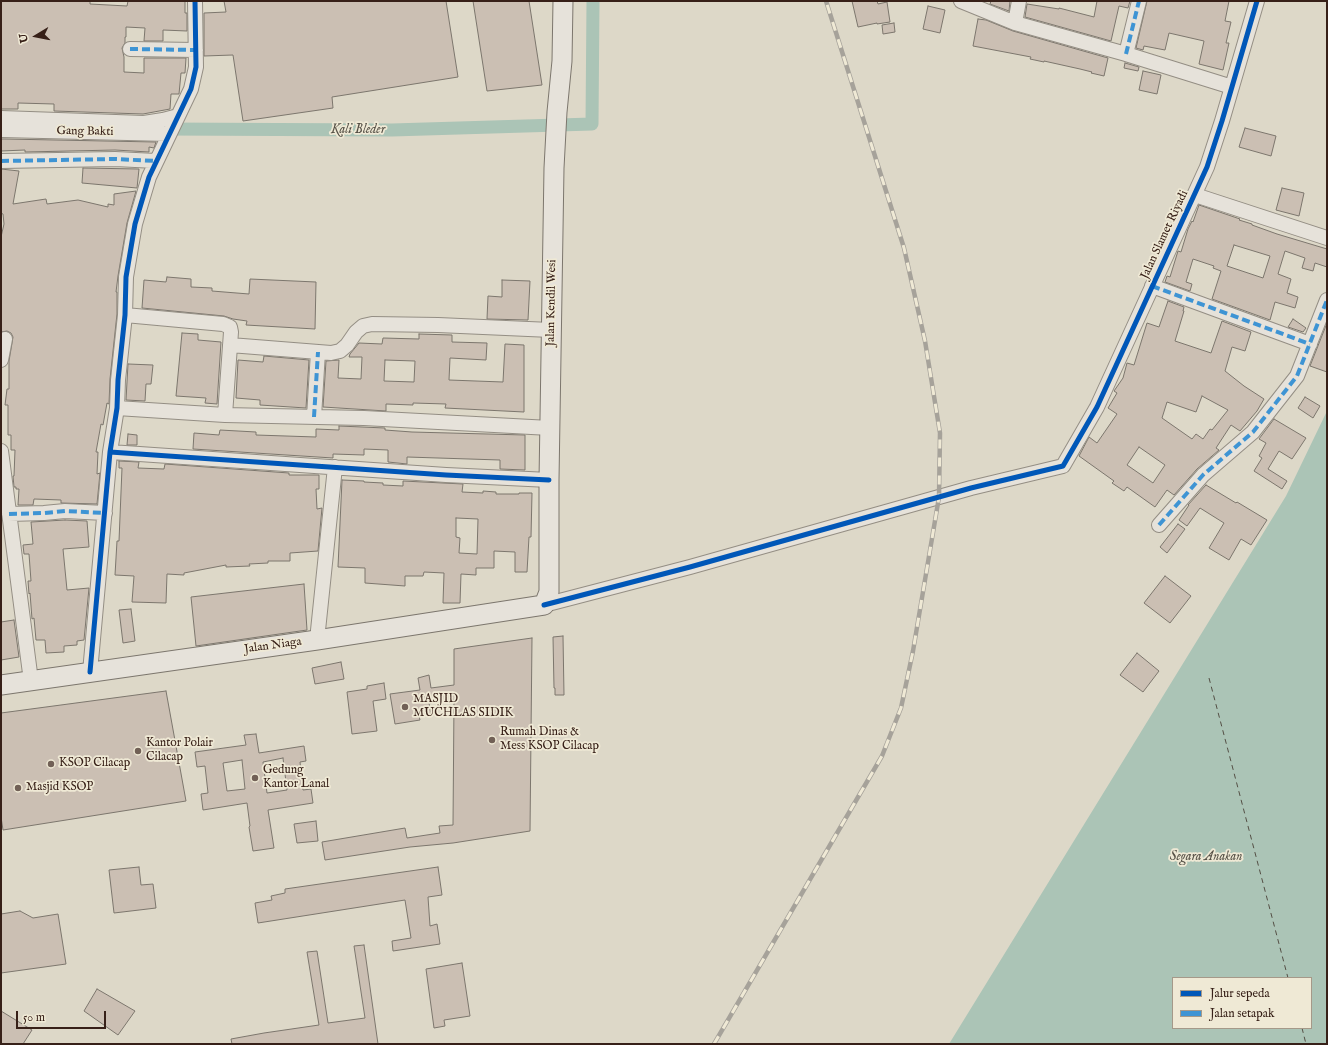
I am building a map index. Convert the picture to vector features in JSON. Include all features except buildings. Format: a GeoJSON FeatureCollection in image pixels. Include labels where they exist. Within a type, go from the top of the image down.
{"type":"FeatureCollection","features":[{"type":"Feature","properties":{"kind":"main road","name":"Jalan Kendil Wesi"},"geometry":{"type":"LineString","coordinates":[[544,605],[549,592],[549,480],[555,140],[562,61],[563,1]]}},
{"type":"Feature","properties":{"kind":"main road","name":"Jalan Niaga"},"geometry":{"type":"LineString","coordinates":[[1,685],[316,640],[544,605]]}},
{"type":"Feature","properties":{"kind":"street"},"geometry":{"type":"LineString","coordinates":[[90,672],[110,452],[117,408],[118,380],[125,315],[126,277],[135,224],[149,178],[190,89],[196,67],[195,1]]}},
{"type":"Feature","properties":{"kind":"street"},"geometry":{"type":"LineString","coordinates":[[961,1],[1015,23],[1126,54],[1232,87]]}},
{"type":"Feature","properties":{"kind":"street"},"geometry":{"type":"LineString","coordinates":[[1015,23],[1019,1]]}},
{"type":"Feature","properties":{"kind":"street"},"geometry":{"type":"LineString","coordinates":[[1126,54],[1139,1]]}},
{"type":"Feature","properties":{"kind":"street","name":"Jalan Slamet Riyadi"},"geometry":{"type":"LineString","coordinates":[[544,605],[690,567],[971,488],[1063,466],[1097,407],[1207,167],[1257,1]]}},
{"type":"Feature","properties":{"kind":"street"},"geometry":{"type":"LineString","coordinates":[[130,49],[196,50]]}},
{"type":"Feature","properties":{"kind":"street"},"geometry":{"type":"LineString","coordinates":[[1,118],[144,122],[163,120],[173,125]]}},
{"type":"Feature","properties":{"kind":"street","name":"Gang Bakti"},"geometry":{"type":"LineString","coordinates":[[1,130],[173,125]]}},
{"type":"Feature","properties":{"kind":"street"},"geometry":{"type":"LineString","coordinates":[[1,161],[115,159],[156,161]]}},
{"type":"Feature","properties":{"kind":"street"},"geometry":{"type":"LineString","coordinates":[[1194,195],[1327,238]]}},
{"type":"Feature","properties":{"kind":"street"},"geometry":{"type":"LineString","coordinates":[[1152,286],[1310,344]]}},
{"type":"Feature","properties":{"kind":"street"},"geometry":{"type":"LineString","coordinates":[[1159,525],[1203,475],[1253,432],[1297,376],[1327,300]]}},
{"type":"Feature","properties":{"kind":"street"},"geometry":{"type":"LineString","coordinates":[[125,315],[223,324],[230,327],[231,332],[225,415]]}},
{"type":"Feature","properties":{"kind":"street"},"geometry":{"type":"LineString","coordinates":[[230,345],[331,353],[340,351],[363,326],[372,324],[438,325],[551,330]]}},
{"type":"Feature","properties":{"kind":"street"},"geometry":{"type":"LineString","coordinates":[[1,360],[5,339]]}},
{"type":"Feature","properties":{"kind":"street"},"geometry":{"type":"LineString","coordinates":[[314,417],[318,352]]}},
{"type":"Feature","properties":{"kind":"street"},"geometry":{"type":"LineString","coordinates":[[117,408],[225,415],[364,418],[550,428]]}},
{"type":"Feature","properties":{"kind":"street"},"geometry":{"type":"LineString","coordinates":[[1,451],[32,681]]}},
{"type":"Feature","properties":{"kind":"street"},"geometry":{"type":"LineString","coordinates":[[110,452],[446,475],[549,480]]}},
{"type":"Feature","properties":{"kind":"street"},"geometry":{"type":"LineString","coordinates":[[316,640],[335,467]]}},
{"type":"Feature","properties":{"kind":"street"},"geometry":{"type":"LineString","coordinates":[[9,514],[44,514],[65,511],[105,513]]}},
{"type":"Feature","properties":{"kind":"water","name":"Segara Anakan"},"geometry":{"type":"Polygon","coordinates":[[[1327,411],[1327,1044],[949,1044],[1286,496],[1327,411]]]}},
{"type":"Feature","properties":{"kind":"waterway","name":"Kali Bleder"},"geometry":{"type":"LineString","coordinates":[[163,129],[392,130],[592,124],[593,1]]}},
{"type":"Feature","properties":{"kind":"ferry route"},"geometry":{"type":"LineString","coordinates":[[1209,678],[1288,977]]}},
{"type":"Feature","properties":{"kind":"ferry route"},"geometry":{"type":"LineString","coordinates":[[1302,1029],[1306,1044]]}},
{"type":"Feature","properties":{"kind":"railway"},"geometry":{"type":"LineString","coordinates":[[714,1044],[882,756],[901,708],[913,651],[939,497],[940,433],[925,341],[904,248],[826,1]]}},
{"type":"Feature","properties":{"kind":"marked path"},"geometry":{"type":"LineString","coordinates":[[1126,54],[1139,1]]}},
{"type":"Feature","properties":{"kind":"marked path"},"geometry":{"type":"LineString","coordinates":[[130,49],[196,50]]}},
{"type":"Feature","properties":{"kind":"marked path"},"geometry":{"type":"LineString","coordinates":[[1,161],[115,159],[156,161]]}},
{"type":"Feature","properties":{"kind":"marked path"},"geometry":{"type":"LineString","coordinates":[[1152,286],[1310,344]]}},
{"type":"Feature","properties":{"kind":"marked path"},"geometry":{"type":"LineString","coordinates":[[1159,525],[1203,475],[1253,432],[1297,376],[1327,300]]}},
{"type":"Feature","properties":{"kind":"marked path"},"geometry":{"type":"LineString","coordinates":[[314,417],[318,352]]}},
{"type":"Feature","properties":{"kind":"marked path"},"geometry":{"type":"LineString","coordinates":[[9,514],[65,511],[105,513]]}},
{"type":"Feature","properties":{"kind":"cycle path"},"geometry":{"type":"LineString","coordinates":[[90,672],[110,452],[117,408],[118,380],[125,315],[126,277],[135,224],[149,177],[191,89],[196,67],[195,1]]}},
{"type":"Feature","properties":{"kind":"cycle path"},"geometry":{"type":"LineString","coordinates":[[544,605],[690,567],[971,488],[1063,466],[1097,407],[1207,167],[1257,1]]}},
{"type":"Feature","properties":{"kind":"cycle path"},"geometry":{"type":"LineString","coordinates":[[110,452],[446,475],[549,480]]}},
{"type":"Feature","properties":{"kind":"place","name":"MASJID MUCHLAS SIDIK"},"geometry":{"type":"Point","coordinates":[405,707]}},
{"type":"Feature","properties":{"kind":"place","name":"Rumah Dinas & Mess KSOP Cilacap"},"geometry":{"type":"Point","coordinates":[492,740]}},
{"type":"Feature","properties":{"kind":"place","name":"Kantor Polair Cilacap"},"geometry":{"type":"Point","coordinates":[138,751]}},
{"type":"Feature","properties":{"kind":"place","name":"KSOP Cilacap"},"geometry":{"type":"Point","coordinates":[51,764]}},
{"type":"Feature","properties":{"kind":"place","name":"Gedung Kantor Lanal"},"geometry":{"type":"Point","coordinates":[255,778]}},
{"type":"Feature","properties":{"kind":"place","name":"Masjid KSOP"},"geometry":{"type":"Point","coordinates":[18,788]}}]}
